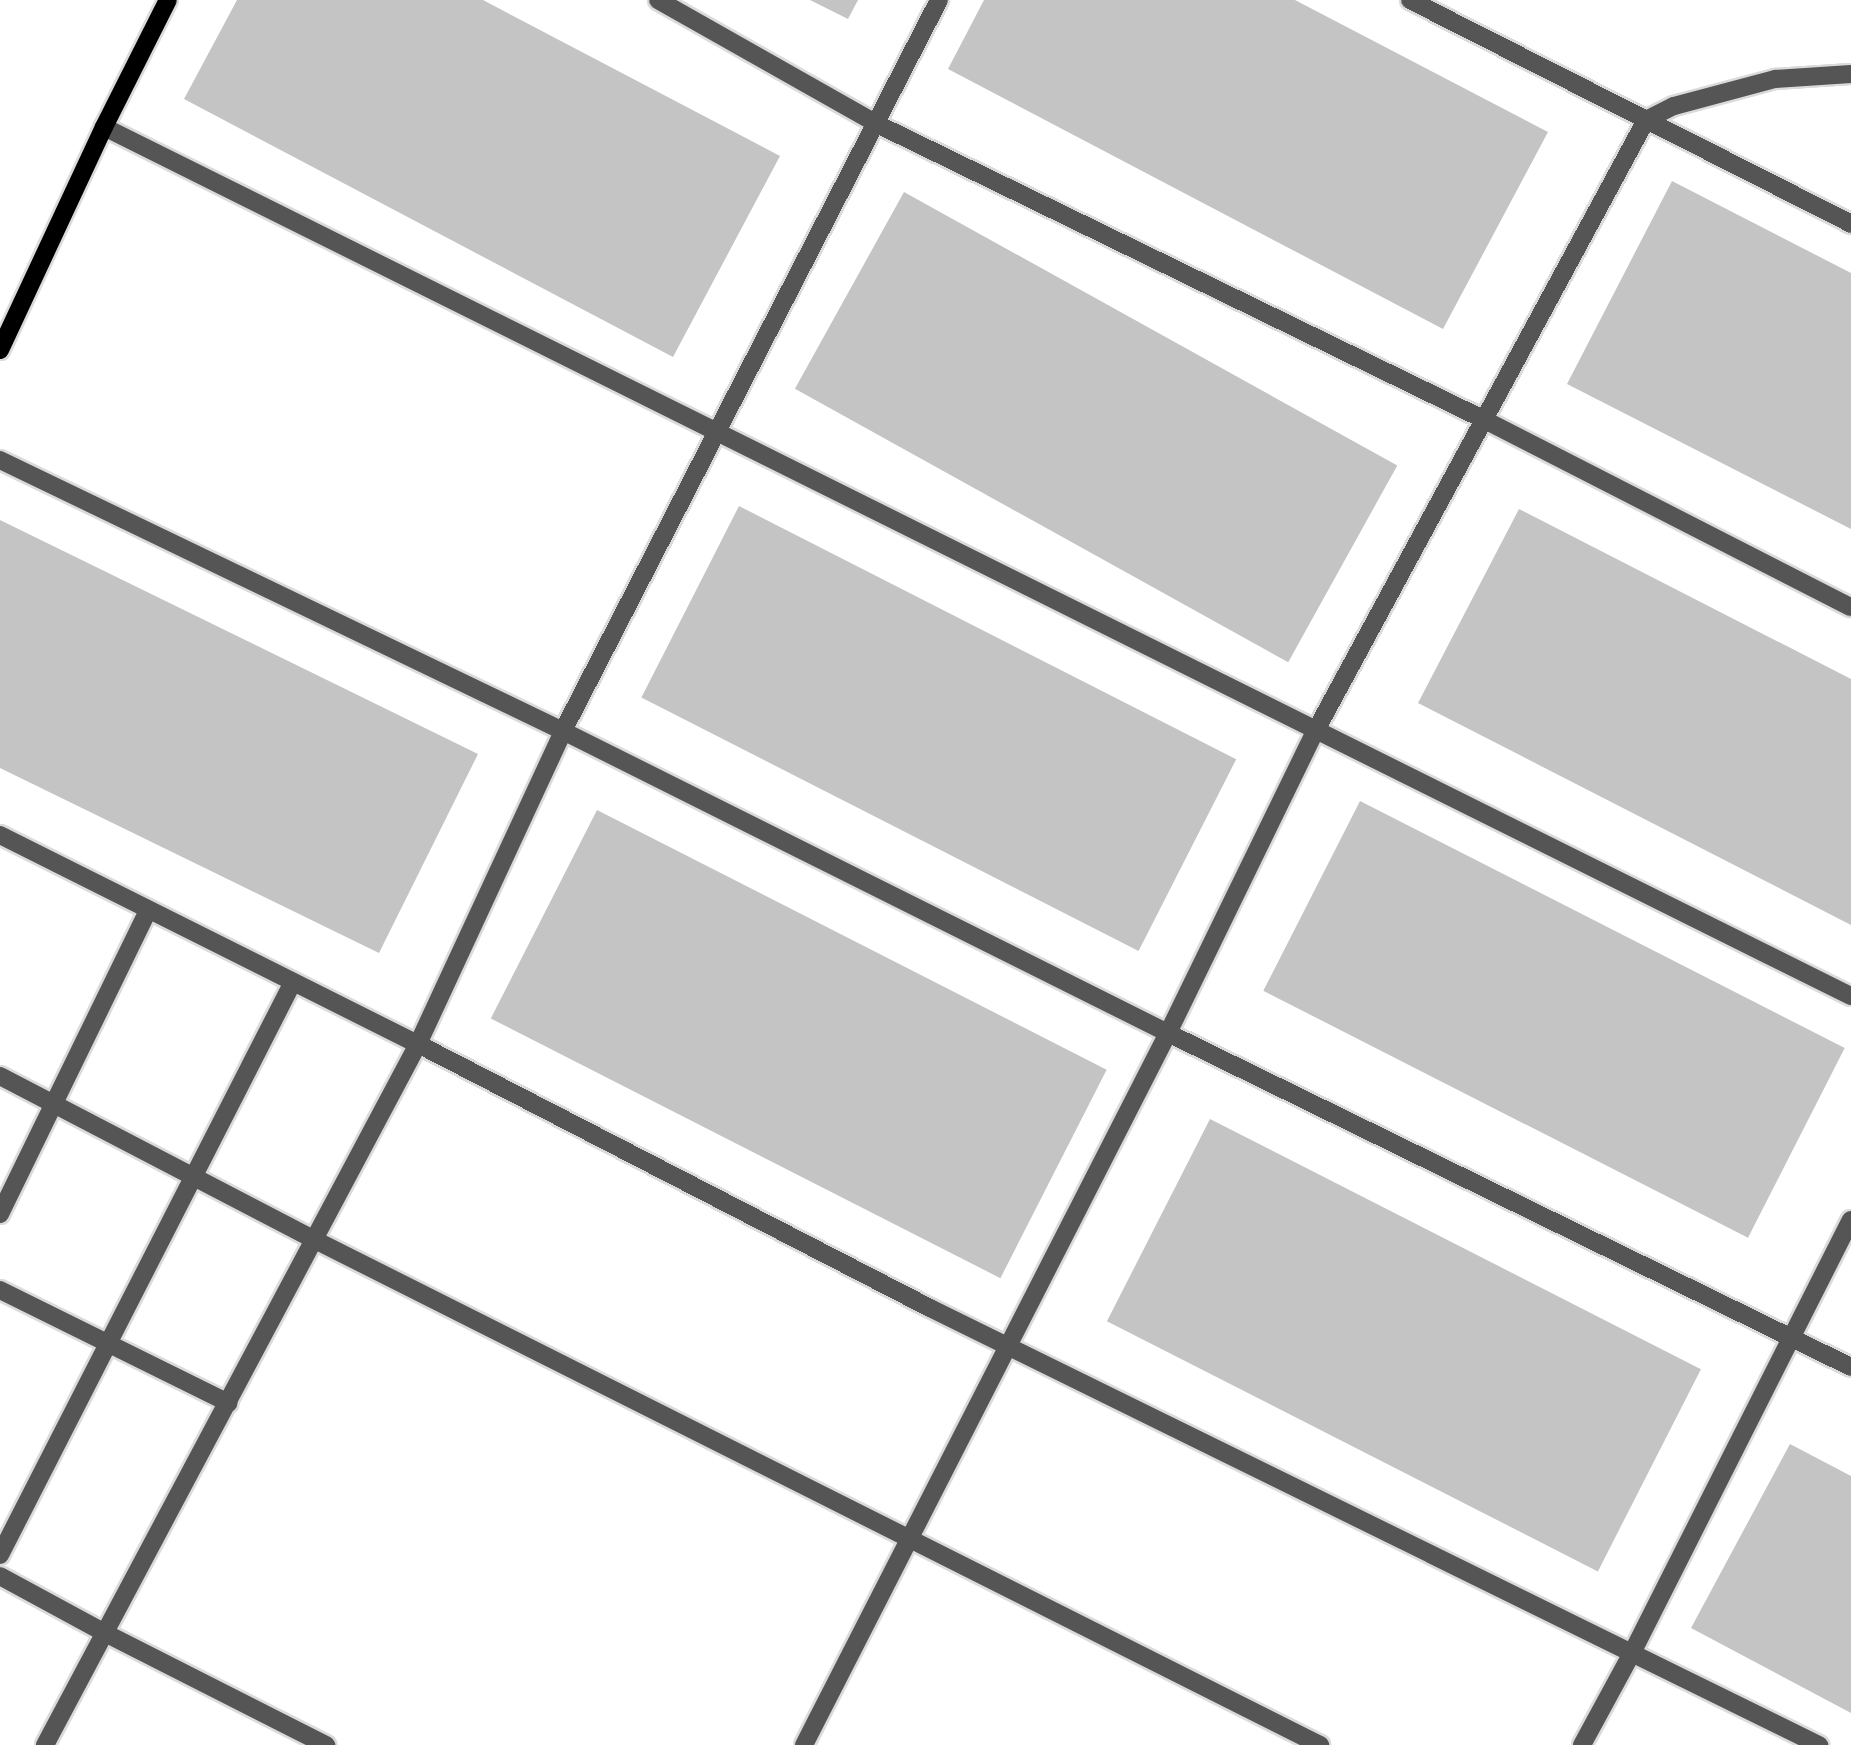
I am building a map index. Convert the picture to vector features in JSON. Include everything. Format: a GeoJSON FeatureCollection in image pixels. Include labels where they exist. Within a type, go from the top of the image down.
{"type":"FeatureCollection","features":[{"type":"Feature","properties":{"kind":"main road"},"geometry":{"type":"LineString","coordinates":[[0,350],[104,127],[168,0]]}},
{"type":"Feature","properties":{"kind":"street"},"geometry":{"type":"LineString","coordinates":[[658,0],[877,124],[1483,419],[1851,607]]}},
{"type":"Feature","properties":{"kind":"street"},"geometry":{"type":"LineString","coordinates":[[45,1745],[107,1634],[418,1044],[563,731],[719,433],[939,0]]}},
{"type":"Feature","properties":{"kind":"street"},"geometry":{"type":"LineString","coordinates":[[1410,0],[1851,224]]}},
{"type":"Feature","properties":{"kind":"street"},"geometry":{"type":"LineString","coordinates":[[804,1745],[1168,1033],[1315,732],[1646,120],[1674,106],[1775,79],[1851,74]]}},
{"type":"Feature","properties":{"kind":"street"},"geometry":{"type":"LineString","coordinates":[[104,127],[1315,732],[1851,996]]}},
{"type":"Feature","properties":{"kind":"street"},"geometry":{"type":"LineString","coordinates":[[0,460],[563,731],[1168,1033],[1851,1367]]}},
{"type":"Feature","properties":{"kind":"street"},"geometry":{"type":"LineString","coordinates":[[0,835],[292,984],[418,1044],[918,1302],[1819,1745]]}},
{"type":"Feature","properties":{"kind":"street"},"geometry":{"type":"LineString","coordinates":[[0,1214],[148,911]]}},
{"type":"Feature","properties":{"kind":"street"},"geometry":{"type":"LineString","coordinates":[[0,1555],[292,984]]}},
{"type":"Feature","properties":{"kind":"street"},"geometry":{"type":"LineString","coordinates":[[0,1076],[315,1240],[1320,1745]]}},
{"type":"Feature","properties":{"kind":"street"},"geometry":{"type":"LineString","coordinates":[[1582,1745],[1632,1653],[1851,1220]]}},
{"type":"Feature","properties":{"kind":"street"},"geometry":{"type":"LineString","coordinates":[[0,1290],[229,1403]]}},
{"type":"Feature","properties":{"kind":"street"},"geometry":{"type":"LineString","coordinates":[[0,1576],[107,1634],[326,1745]]}},
{"type":"Feature","properties":{"kind":"building"},"geometry":{"type":"Polygon","coordinates":[[[237,0],[483,0],[780,156],[673,357],[184,99],[237,0]]]}},
{"type":"Feature","properties":{"kind":"building"},"geometry":{"type":"Polygon","coordinates":[[[810,0],[858,0],[848,19],[810,0]]]}},
{"type":"Feature","properties":{"kind":"building"},"geometry":{"type":"Polygon","coordinates":[[[984,0],[1295,0],[1548,132],[1443,329],[948,69],[984,0]]]}},
{"type":"Feature","properties":{"kind":"building"},"geometry":{"type":"Polygon","coordinates":[[[1672,181],[1851,273],[1851,529],[1567,384],[1672,181]]]}},
{"type":"Feature","properties":{"kind":"building"},"geometry":{"type":"Polygon","coordinates":[[[904,192],[1397,465],[1288,662],[795,389],[904,192]]]}},
{"type":"Feature","properties":{"kind":"building"},"geometry":{"type":"Polygon","coordinates":[[[739,506],[1236,759],[1139,951],[641,698],[739,506]]]}},
{"type":"Feature","properties":{"kind":"building"},"geometry":{"type":"Polygon","coordinates":[[[1519,509],[1851,679],[1851,925],[1418,703],[1519,509]]]}},
{"type":"Feature","properties":{"kind":"building"},"geometry":{"type":"Polygon","coordinates":[[[0,520],[478,754],[379,953],[0,768],[0,520]]]}},
{"type":"Feature","properties":{"kind":"building"},"geometry":{"type":"Polygon","coordinates":[[[1360,801],[1845,1048],[1748,1238],[1263,991],[1360,801]]]}},
{"type":"Feature","properties":{"kind":"building"},"geometry":{"type":"Polygon","coordinates":[[[597,810],[1107,1070],[1000,1278],[491,1018],[597,810]]]}},
{"type":"Feature","properties":{"kind":"building"},"geometry":{"type":"Polygon","coordinates":[[[1210,1119],[1701,1369],[1598,1571],[1107,1321],[1210,1119]]]}},
{"type":"Feature","properties":{"kind":"building"},"geometry":{"type":"Polygon","coordinates":[[[1790,1444],[1851,1476],[1851,1713],[1691,1628],[1790,1444]]]}}]}
